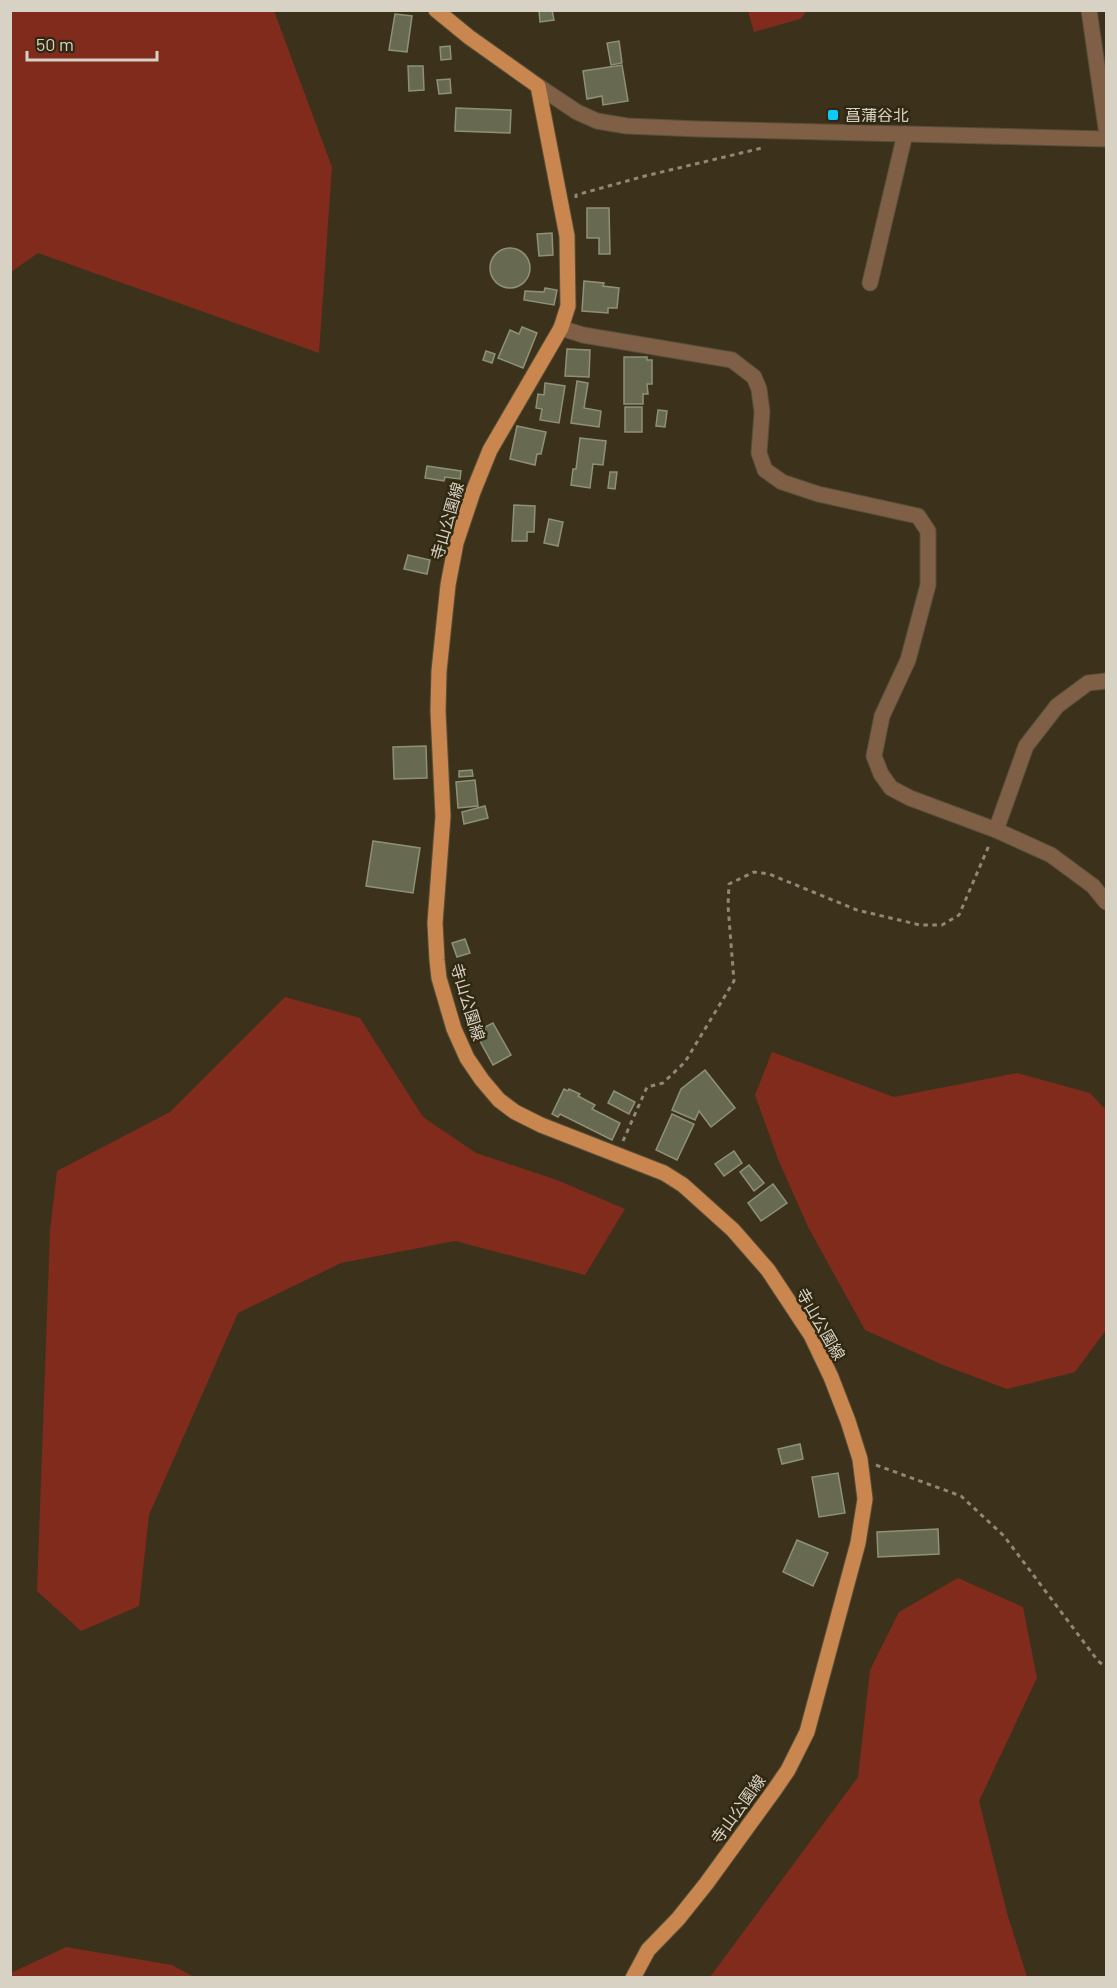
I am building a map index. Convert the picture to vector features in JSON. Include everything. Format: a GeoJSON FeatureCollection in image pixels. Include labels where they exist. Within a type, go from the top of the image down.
{"type":"FeatureCollection","features":[{"type":"Feature","properties":{"kind":"main road"},"geometry":{"type":"LineString","coordinates":[[436,10],[469,37],[538,86]]}},
{"type":"Feature","properties":{"kind":"main road","name":"寺山公園線"},"geometry":{"type":"LineString","coordinates":[[538,86],[567,236],[568,306],[561,328],[490,450],[456,543],[448,585],[439,671],[438,711],[443,816],[435,923],[440,978],[459,1039],[477,1073],[499,1100],[515,1112],[541,1125],[664,1173],[683,1185],[733,1230],[768,1270],[811,1335],[831,1377],[860,1460],[865,1499],[858,1543],[807,1732],[788,1770],[775,1789],[706,1884],[678,1919],[648,1950],[633,1977]]}},
{"type":"Feature","properties":{"kind":"street"},"geometry":{"type":"LineString","coordinates":[[1089,10],[1107,128]]}},
{"type":"Feature","properties":{"kind":"street"},"geometry":{"type":"LineString","coordinates":[[538,86],[597,121],[627,126],[1107,139]]}},
{"type":"Feature","properties":{"kind":"street"},"geometry":{"type":"LineString","coordinates":[[870,283],[905,134]]}},
{"type":"Feature","properties":{"kind":"street"},"geometry":{"type":"LineString","coordinates":[[561,328],[583,335],[732,360],[754,377],[759,389],[762,412],[759,453],[765,470],[782,482],[818,494],[918,516],[928,531],[928,585],[908,660],[882,716],[874,756],[881,774],[891,788],[940,810],[996,830],[1051,855],[1093,886],[1107,902]]}},
{"type":"Feature","properties":{"kind":"street"},"geometry":{"type":"LineString","coordinates":[[996,830],[1026,746],[1057,706],[1088,683],[1107,681]]}},
{"type":"Feature","properties":{"kind":"path"},"geometry":{"type":"LineString","coordinates":[[576,206],[576,195],[762,148]]}},
{"type":"Feature","properties":{"kind":"path"},"geometry":{"type":"LineString","coordinates":[[616,1155],[647,1087],[663,1083],[685,1062],[734,981],[728,906],[729,884],[754,872],[769,874],[857,910],[920,925],[942,925],[959,915],[996,830]]}},
{"type":"Feature","properties":{"kind":"path"},"geometry":{"type":"LineString","coordinates":[[860,1460],[961,1496],[1004,1536],[1098,1661],[1107,1667]]}},
{"type":"Feature","properties":{"kind":"shaded area"},"geometry":{"type":"Polygon","coordinates":[[[11,10],[274,11],[332,167],[319,353],[38,253],[11,272],[11,10]]]}},
{"type":"Feature","properties":{"kind":"shaded area"},"geometry":{"type":"Polygon","coordinates":[[[748,10],[807,11],[800,19],[754,32],[748,10]]]}},
{"type":"Feature","properties":{"kind":"shaded area"},"geometry":{"type":"Polygon","coordinates":[[[285,997],[360,1018],[423,1117],[476,1153],[557,1180],[625,1209],[585,1275],[455,1241],[341,1263],[238,1313],[149,1515],[139,1606],[81,1631],[37,1591],[50,1230],[57,1171],[170,1112],[285,997]]]}},
{"type":"Feature","properties":{"kind":"shaded area"},"geometry":{"type":"Polygon","coordinates":[[[772,1052],[894,1097],[1017,1073],[1090,1093],[1106,1110],[1106,1330],[1075,1372],[1007,1389],[943,1365],[865,1330],[808,1227],[778,1159],[755,1095],[772,1052]]]}},
{"type":"Feature","properties":{"kind":"shaded area"},"geometry":{"type":"Polygon","coordinates":[[[958,1578],[1023,1607],[1037,1678],[979,1801],[1007,1913],[1027,1977],[710,1977],[858,1777],[870,1670],[899,1612],[958,1578]]]}},
{"type":"Feature","properties":{"kind":"shaded area"},"geometry":{"type":"Polygon","coordinates":[[[66,1947],[172,1965],[194,1977],[11,1977],[11,1973],[66,1947]]]}},
{"type":"Feature","properties":{"kind":"building"},"geometry":{"type":"Polygon","coordinates":[[[539,10],[552,10],[554,20],[540,22],[539,10]]]}},
{"type":"Feature","properties":{"kind":"building"},"geometry":{"type":"Polygon","coordinates":[[[395,14],[412,16],[407,52],[389,50],[395,14]]]}},
{"type":"Feature","properties":{"kind":"building"},"geometry":{"type":"Polygon","coordinates":[[[619,41],[622,63],[611,65],[607,43],[619,41]]]}},
{"type":"Feature","properties":{"kind":"building"},"geometry":{"type":"Polygon","coordinates":[[[450,46],[451,59],[441,60],[440,47],[450,46]]]}},
{"type":"Feature","properties":{"kind":"building"},"geometry":{"type":"Polygon","coordinates":[[[622,65],[628,101],[603,105],[602,96],[587,99],[583,71],[622,65]]]}},
{"type":"Feature","properties":{"kind":"building"},"geometry":{"type":"Polygon","coordinates":[[[408,66],[423,66],[424,90],[409,91],[408,66]]]}},
{"type":"Feature","properties":{"kind":"building"},"geometry":{"type":"Polygon","coordinates":[[[450,79],[451,93],[439,94],[437,80],[450,79]]]}},
{"type":"Feature","properties":{"kind":"building"},"geometry":{"type":"Polygon","coordinates":[[[456,108],[511,110],[510,133],[455,131],[456,108]]]}},
{"type":"Feature","properties":{"kind":"building"},"geometry":{"type":"Polygon","coordinates":[[[587,208],[609,208],[610,254],[599,254],[599,238],[587,238],[587,208]]]}},
{"type":"Feature","properties":{"kind":"building"},"geometry":{"type":"Polygon","coordinates":[[[552,233],[553,255],[539,256],[537,234],[552,233]]]}},
{"type":"Feature","properties":{"kind":"building"},"geometry":{"type":"Polygon","coordinates":[[[510,248],[518,249],[524,254],[529,260],[529,276],[524,282],[518,287],[510,288],[502,287],[496,282],[491,276],[490,268],[491,260],[496,254],[502,249],[510,248]]]}},
{"type":"Feature","properties":{"kind":"building"},"geometry":{"type":"Polygon","coordinates":[[[584,281],[604,283],[603,286],[619,288],[617,308],[608,308],[608,313],[582,311],[584,281]]]}},
{"type":"Feature","properties":{"kind":"building"},"geometry":{"type":"Polygon","coordinates":[[[545,288],[557,290],[554,305],[524,300],[525,291],[544,292],[545,288]]]}},
{"type":"Feature","properties":{"kind":"building"},"geometry":{"type":"Polygon","coordinates":[[[522,327],[537,333],[523,368],[498,358],[510,330],[519,334],[522,327]]]}},
{"type":"Feature","properties":{"kind":"building"},"geometry":{"type":"Polygon","coordinates":[[[567,349],[590,350],[589,377],[565,376],[567,349]]]}},
{"type":"Feature","properties":{"kind":"building"},"geometry":{"type":"Polygon","coordinates":[[[486,351],[495,354],[492,363],[483,360],[486,351]]]}},
{"type":"Feature","properties":{"kind":"building"},"geometry":{"type":"Polygon","coordinates":[[[624,357],[647,357],[647,360],[652,360],[652,384],[647,384],[648,394],[643,394],[643,404],[624,404],[624,357]]]}},
{"type":"Feature","properties":{"kind":"building"},"geometry":{"type":"Polygon","coordinates":[[[577,381],[588,383],[584,408],[601,411],[599,427],[571,423],[577,381]]]}},
{"type":"Feature","properties":{"kind":"building"},"geometry":{"type":"Polygon","coordinates":[[[545,383],[565,386],[559,423],[540,420],[542,409],[536,408],[538,394],[544,395],[545,383]]]}},
{"type":"Feature","properties":{"kind":"building"},"geometry":{"type":"Polygon","coordinates":[[[625,407],[642,407],[642,432],[625,432],[625,407]]]}},
{"type":"Feature","properties":{"kind":"building"},"geometry":{"type":"Polygon","coordinates":[[[658,410],[667,411],[665,427],[656,426],[658,410]]]}},
{"type":"Feature","properties":{"kind":"building"},"geometry":{"type":"Polygon","coordinates":[[[517,426],[546,432],[541,454],[537,454],[535,465],[510,459],[517,426]]]}},
{"type":"Feature","properties":{"kind":"building"},"geometry":{"type":"Polygon","coordinates":[[[580,438],[606,441],[603,465],[593,464],[590,488],[571,485],[573,469],[576,469],[580,438]]]}},
{"type":"Feature","properties":{"kind":"building"},"geometry":{"type":"Polygon","coordinates":[[[427,466],[461,471],[460,479],[445,477],[444,481],[425,478],[427,466]]]}},
{"type":"Feature","properties":{"kind":"building"},"geometry":{"type":"Polygon","coordinates":[[[610,472],[617,472],[615,489],[608,488],[610,472]]]}},
{"type":"Feature","properties":{"kind":"building"},"geometry":{"type":"Polygon","coordinates":[[[514,505],[535,506],[534,532],[527,532],[527,541],[512,541],[514,505]]]}},
{"type":"Feature","properties":{"kind":"building"},"geometry":{"type":"Polygon","coordinates":[[[549,519],[563,522],[558,546],[544,543],[549,519]]]}},
{"type":"Feature","properties":{"kind":"building"},"geometry":{"type":"Polygon","coordinates":[[[408,555],[430,560],[427,574],[404,569],[408,555]]]}},
{"type":"Feature","properties":{"kind":"building"},"geometry":{"type":"Polygon","coordinates":[[[426,746],[427,778],[394,779],[393,747],[426,746]]]}},
{"type":"Feature","properties":{"kind":"building"},"geometry":{"type":"Polygon","coordinates":[[[472,770],[473,776],[459,777],[459,771],[472,770]]]}},
{"type":"Feature","properties":{"kind":"building"},"geometry":{"type":"Polygon","coordinates":[[[475,780],[478,806],[458,808],[456,782],[475,780]]]}},
{"type":"Feature","properties":{"kind":"building"},"geometry":{"type":"Polygon","coordinates":[[[485,806],[488,818],[464,824],[462,812],[485,806]]]}},
{"type":"Feature","properties":{"kind":"building"},"geometry":{"type":"Polygon","coordinates":[[[373,841],[420,848],[413,893],[366,886],[373,841]]]}},
{"type":"Feature","properties":{"kind":"building"},"geometry":{"type":"Polygon","coordinates":[[[465,939],[470,953],[457,957],[452,943],[465,939]]]}},
{"type":"Feature","properties":{"kind":"building"},"geometry":{"type":"Polygon","coordinates":[[[493,1023],[511,1055],[493,1065],[475,1032],[493,1023]]]}},
{"type":"Feature","properties":{"kind":"building"},"geometry":{"type":"Polygon","coordinates":[[[705,1070],[735,1108],[711,1127],[699,1111],[695,1120],[672,1110],[681,1089],[705,1070]]]}},
{"type":"Feature","properties":{"kind":"building"},"geometry":{"type":"Polygon","coordinates":[[[564,1089],[580,1094],[578,1096],[595,1105],[592,1109],[620,1123],[612,1140],[560,1114],[558,1117],[552,1114],[564,1089]]]}},
{"type":"Feature","properties":{"kind":"building"},"geometry":{"type":"Polygon","coordinates":[[[614,1091],[635,1102],[629,1114],[608,1103],[614,1091]]]}},
{"type":"Feature","properties":{"kind":"building"},"geometry":{"type":"Polygon","coordinates":[[[672,1114],[694,1124],[677,1160],[656,1150],[672,1114]]]}},
{"type":"Feature","properties":{"kind":"building"},"geometry":{"type":"Polygon","coordinates":[[[734,1151],[742,1163],[724,1176],[715,1164],[734,1151]]]}},
{"type":"Feature","properties":{"kind":"building"},"geometry":{"type":"Polygon","coordinates":[[[749,1165],[764,1183],[754,1191],[740,1172],[749,1165]]]}},
{"type":"Feature","properties":{"kind":"building"},"geometry":{"type":"Polygon","coordinates":[[[773,1184],[787,1203],[761,1221],[748,1203],[773,1184]]]}},
{"type":"Feature","properties":{"kind":"building"},"geometry":{"type":"Polygon","coordinates":[[[800,1444],[803,1459],[782,1464],[778,1449],[800,1444]]]}},
{"type":"Feature","properties":{"kind":"building"},"geometry":{"type":"Polygon","coordinates":[[[838,1473],[845,1513],[819,1517],[812,1477],[838,1473]]]}},
{"type":"Feature","properties":{"kind":"building"},"geometry":{"type":"Polygon","coordinates":[[[938,1529],[939,1554],[878,1557],[877,1532],[938,1529]]]}},
{"type":"Feature","properties":{"kind":"building"},"geometry":{"type":"Polygon","coordinates":[[[797,1540],[828,1553],[813,1586],[783,1572],[797,1540]]]}},
{"type":"Feature","properties":{"kind":"place","name":"菖蒲谷北"},"geometry":{"type":"Point","coordinates":[833,115]}}]}
